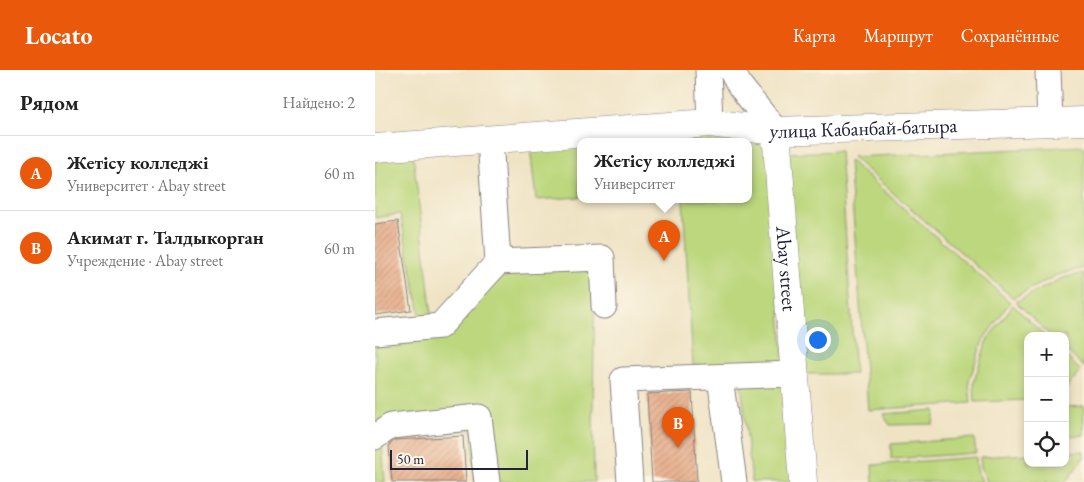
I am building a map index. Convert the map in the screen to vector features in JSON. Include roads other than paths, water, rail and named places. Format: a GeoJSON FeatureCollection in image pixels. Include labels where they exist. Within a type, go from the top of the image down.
{"type":"FeatureCollection","features":[{"type":"Feature","properties":{"kind":"main road","name":"улица Кабанбай-батыра"},"geometry":{"type":"LineString","coordinates":[[375,148],[710,123],[776,131],[1084,120]]}},
{"type":"Feature","properties":{"kind":"main road","name":"Abay street"},"geometry":{"type":"LineString","coordinates":[[776,131],[803,482]]}},
{"type":"Feature","properties":{"kind":"street"},"geometry":{"type":"LineString","coordinates":[[708,70],[710,123]]}},
{"type":"Feature","properties":{"kind":"street"},"geometry":{"type":"LineString","coordinates":[[731,70],[740,86],[776,131]]}},
{"type":"Feature","properties":{"kind":"street"},"geometry":{"type":"LineString","coordinates":[[1048,70],[1050,122]]}},
{"type":"Feature","properties":{"kind":"street"},"geometry":{"type":"LineString","coordinates":[[375,332],[441,326],[498,262],[490,139]]}},
{"type":"Feature","properties":{"kind":"street"},"geometry":{"type":"LineString","coordinates":[[498,262],[602,258],[604,306]]}},
{"type":"Feature","properties":{"kind":"street"},"geometry":{"type":"LineString","coordinates":[[630,482],[623,380],[795,374]]}},
{"type":"Feature","properties":{"kind":"street"},"geometry":{"type":"LineString","coordinates":[[720,377],[734,482]]}},
{"type":"Feature","properties":{"kind":"street"},"geometry":{"type":"LineString","coordinates":[[375,437],[391,426],[479,417],[487,482]]}},
{"type":"Feature","properties":{"kind":"place","name":"Жетісу колледжі"},"geometry":{"type":"Point","coordinates":[664,261]}},
{"type":"Feature","properties":{"kind":"place","name":"Акимат г. Талдыкорган"},"geometry":{"type":"Point","coordinates":[678,448]}}]}
